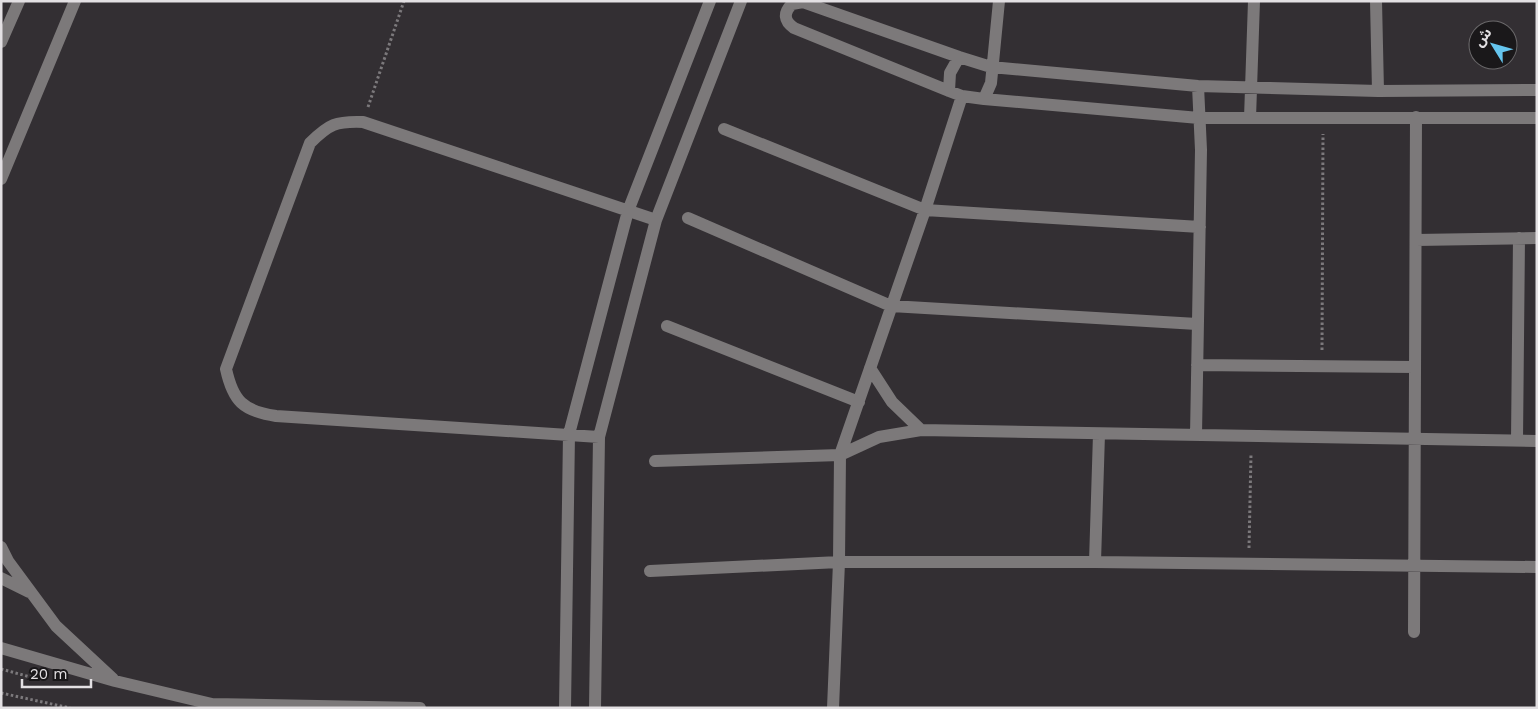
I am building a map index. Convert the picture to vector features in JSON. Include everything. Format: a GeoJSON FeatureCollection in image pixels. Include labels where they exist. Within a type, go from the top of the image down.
{"type":"FeatureCollection","features":[{"type":"Feature","properties":{"kind":"street"},"geometry":{"type":"LineString","coordinates":[[1,42],[19,1]]}},
{"type":"Feature","properties":{"kind":"street"},"geometry":{"type":"LineString","coordinates":[[1,179],[75,1]]}},
{"type":"Feature","properties":{"kind":"street"},"geometry":{"type":"LineString","coordinates":[[565,708],[569,434],[628,211],[710,1]]}},
{"type":"Feature","properties":{"kind":"street"},"geometry":{"type":"LineString","coordinates":[[596,708],[599,437],[656,220],[741,1]]}},
{"type":"Feature","properties":{"kind":"street"},"geometry":{"type":"LineString","coordinates":[[984,99],[991,84],[991,66],[999,1]]}},
{"type":"Feature","properties":{"kind":"street"},"geometry":{"type":"LineString","coordinates":[[1250,118],[1254,1]]}},
{"type":"Feature","properties":{"kind":"street"},"geometry":{"type":"LineString","coordinates":[[1376,1],[1378,90]]}},
{"type":"Feature","properties":{"kind":"street"},"geometry":{"type":"LineString","coordinates":[[1537,90],[1378,90],[1198,86],[991,66],[958,57],[803,2],[792,4],[785,14],[786,20],[794,28],[962,96],[1199,118],[1537,118]]}},
{"type":"Feature","properties":{"kind":"street"},"geometry":{"type":"LineString","coordinates":[[949,91],[950,73],[958,57]]}},
{"type":"Feature","properties":{"kind":"street"},"geometry":{"type":"LineString","coordinates":[[1196,435],[1201,150],[1198,86]]}},
{"type":"Feature","properties":{"kind":"street"},"geometry":{"type":"LineString","coordinates":[[833,708],[839,562],[840,455],[925,210],[962,96]]}},
{"type":"Feature","properties":{"kind":"street"},"geometry":{"type":"LineString","coordinates":[[1414,632],[1416,117]]}},
{"type":"Feature","properties":{"kind":"street"},"geometry":{"type":"LineString","coordinates":[[599,437],[276,416],[257,413],[241,403],[230,387],[226,369],[310,143],[325,129],[343,121],[363,122],[656,220]]}},
{"type":"Feature","properties":{"kind":"street"},"geometry":{"type":"LineString","coordinates":[[724,130],[925,210],[1200,227]]}},
{"type":"Feature","properties":{"kind":"street"},"geometry":{"type":"LineString","coordinates":[[688,218],[891,306],[1197,324]]}},
{"type":"Feature","properties":{"kind":"street"},"geometry":{"type":"LineString","coordinates":[[1517,440],[1518,238]]}},
{"type":"Feature","properties":{"kind":"street"},"geometry":{"type":"LineString","coordinates":[[1416,240],[1537,238]]}},
{"type":"Feature","properties":{"kind":"street"},"geometry":{"type":"LineString","coordinates":[[667,326],[859,402]]}},
{"type":"Feature","properties":{"kind":"street"},"geometry":{"type":"LineString","coordinates":[[1197,365],[1415,367]]}},
{"type":"Feature","properties":{"kind":"street"},"geometry":{"type":"LineString","coordinates":[[870,368],[892,402],[921,430]]}},
{"type":"Feature","properties":{"kind":"street"},"geometry":{"type":"LineString","coordinates":[[655,461],[840,455],[879,437],[921,430],[1537,441]]}},
{"type":"Feature","properties":{"kind":"street"},"geometry":{"type":"LineString","coordinates":[[1095,562],[1099,434]]}},
{"type":"Feature","properties":{"kind":"street"},"geometry":{"type":"LineString","coordinates":[[1,546],[8,561],[56,626],[115,681]]}},
{"type":"Feature","properties":{"kind":"street"},"geometry":{"type":"LineString","coordinates":[[650,571],[839,562],[1249,563],[1537,567]]}},
{"type":"Feature","properties":{"kind":"street"},"geometry":{"type":"LineString","coordinates":[[1,578],[32,594]]}},
{"type":"Feature","properties":{"kind":"street"},"geometry":{"type":"LineString","coordinates":[[1,648],[115,681],[212,704],[420,708]]}},
{"type":"Feature","properties":{"kind":"path"},"geometry":{"type":"LineString","coordinates":[[363,122],[404,1]]}},
{"type":"Feature","properties":{"kind":"path"},"geometry":{"type":"LineString","coordinates":[[1322,366],[1323,118]]}},
{"type":"Feature","properties":{"kind":"path"},"geometry":{"type":"LineString","coordinates":[[1249,563],[1252,436]]}},
{"type":"Feature","properties":{"kind":"path"},"geometry":{"type":"LineString","coordinates":[[1,693],[53,706],[70,708]]}}]}
